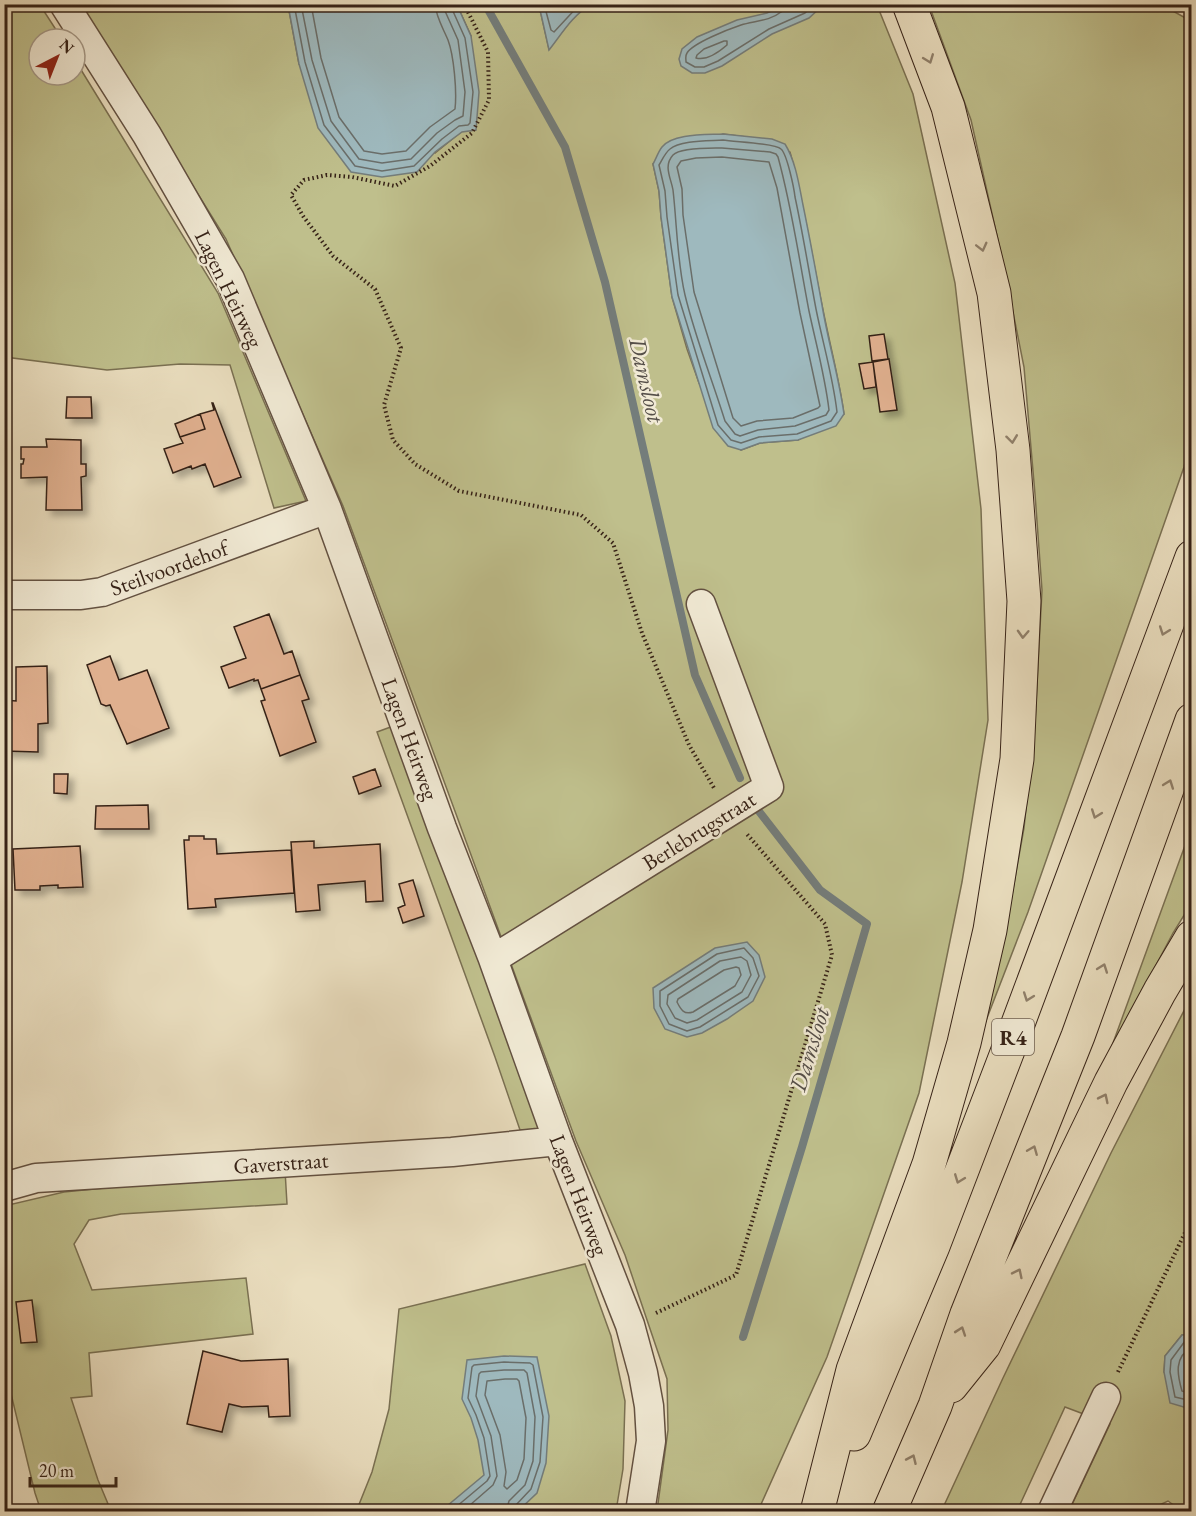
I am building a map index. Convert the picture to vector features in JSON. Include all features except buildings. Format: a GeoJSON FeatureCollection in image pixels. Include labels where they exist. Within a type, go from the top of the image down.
{"type":"FeatureCollection","features":[{"type":"Feature","properties":{"kind":"highway"},"geometry":{"type":"LineString","coordinates":[[818,1512],[853,1370],[929,1164],[964,1043],[990,930],[1017,759],[1024,601],[1013,450],[994,293],[948,107],[909,4]]}},
{"type":"Feature","properties":{"kind":"highway","name":"R4"},"geometry":{"type":"LineString","coordinates":[[818,1512],[933,1246],[1015,1034],[1191,557]]}},
{"type":"Feature","properties":{"kind":"highway"},"geometry":{"type":"LineString","coordinates":[[889,1512],[935,1406],[967,1314],[1078,1036],[1191,720]]}},
{"type":"Feature","properties":{"kind":"highway"},"geometry":{"type":"LineString","coordinates":[[935,1406],[984,1345],[1111,1082],[1191,937]]}},
{"type":"Feature","properties":{"kind":"street","name":"Lagen Heirweg"},"geometry":{"type":"LineString","coordinates":[[64,4],[147,135],[230,279],[327,509],[558,1141],[630,1325],[649,1406],[651,1441],[640,1512]]}},
{"type":"Feature","properties":{"kind":"street","name":"Steilvoordehof"},"geometry":{"type":"LineString","coordinates":[[4,595],[81,595],[102,592],[327,509]]}},
{"type":"Feature","properties":{"kind":"street","name":"Berlebrugstraat"},"geometry":{"type":"LineString","coordinates":[[493,959],[769,787],[701,604]]}},
{"type":"Feature","properties":{"kind":"street","name":"Gaverstraat"},"geometry":{"type":"LineString","coordinates":[[4,1187],[36,1178],[452,1152],[558,1141]]}},
{"type":"Feature","properties":{"kind":"street"},"geometry":{"type":"LineString","coordinates":[[1052,1512],[1106,1397]]}},
{"type":"Feature","properties":{"kind":"path"},"geometry":{"type":"LineString","coordinates":[[464,4],[488,52],[489,100],[472,133],[430,166],[395,186],[351,177],[327,175],[304,180],[291,195],[303,216],[333,256],[375,289],[401,348],[384,405],[393,440],[415,464],[459,491],[581,515],[613,543],[642,633],[689,745],[709,779]]}},
{"type":"Feature","properties":{"kind":"path"},"geometry":{"type":"LineString","coordinates":[[630,1325],[736,1275],[832,955],[825,924],[743,804]]}},
{"type":"Feature","properties":{"kind":"path"},"geometry":{"type":"LineString","coordinates":[[1106,1397],[1191,1218]]}},
{"type":"Feature","properties":{"kind":"green space"},"geometry":{"type":"Polygon","coordinates":[[[5,4],[40,5],[54,27],[27,27],[27,87],[87,87],[87,80],[218,293],[306,501],[274,508],[230,365],[180,364],[107,370],[5,357],[5,4]]]}},
{"type":"Feature","properties":{"kind":"green space"},"geometry":{"type":"Polygon","coordinates":[[[80,5],[288,5],[299,64],[435,153],[462,131],[471,36],[457,5],[538,5],[549,49],[573,18],[591,5],[877,5],[913,94],[955,283],[981,509],[988,720],[962,882],[919,1093],[827,1357],[758,1511],[657,1511],[668,1430],[667,1379],[625,1255],[576,1141],[343,506],[226,239],[80,5]],[[723,134],[653,164],[659,191],[672,297],[687,349],[699,383],[741,450],[760,443],[798,440],[844,414],[804,211],[790,152],[746,137],[723,134]]]}},
{"type":"Feature","properties":{"kind":"green space"},"geometry":{"type":"Polygon","coordinates":[[[929,5],[1162,5],[1191,21],[1191,439],[1184,467],[1028,912],[982,1031],[1004,939],[1024,828],[1035,723],[1042,590],[1024,367],[971,120],[929,5]]]}},
{"type":"Feature","properties":{"kind":"green space"},"geometry":{"type":"Polygon","coordinates":[[[396,725],[545,1129],[520,1130],[377,732],[396,725]]]}},
{"type":"Feature","properties":{"kind":"green space"},"geometry":{"type":"Polygon","coordinates":[[[1191,829],[1191,904],[1173,933],[1109,1054],[1191,829]]]}},
{"type":"Feature","properties":{"kind":"green space"},"geometry":{"type":"Polygon","coordinates":[[[1191,997],[1191,1334],[1182,1335],[1165,1356],[1164,1372],[1187,1408],[1191,1407],[1191,1511],[1182,1511],[1168,1501],[1146,1511],[1069,1511],[1110,1424],[1065,1407],[1017,1511],[941,1512],[1111,1153],[1191,997]]]}},
{"type":"Feature","properties":{"kind":"green space"},"geometry":{"type":"Polygon","coordinates":[[[285,1170],[287,1204],[121,1214],[89,1220],[74,1244],[92,1290],[246,1278],[253,1334],[89,1353],[92,1396],[71,1398],[98,1480],[111,1511],[41,1511],[5,1369],[4,1206],[64,1192],[285,1170]]]}},
{"type":"Feature","properties":{"kind":"green space"},"geometry":{"type":"Polygon","coordinates":[[[585,1264],[611,1336],[625,1401],[623,1469],[616,1511],[356,1512],[372,1472],[389,1409],[399,1309],[585,1264]]]}},
{"type":"Feature","properties":{"kind":"water"},"geometry":{"type":"Polygon","coordinates":[[[538,4],[591,5],[573,19],[549,50],[538,4]]]}},
{"type":"Feature","properties":{"kind":"water"},"geometry":{"type":"Polygon","coordinates":[[[822,4],[822,6],[809,18],[772,34],[722,66],[705,73],[692,73],[681,66],[679,59],[682,49],[697,37],[737,20],[767,13],[784,5],[822,4]]]}},
{"type":"Feature","properties":{"kind":"water"},"geometry":{"type":"Polygon","coordinates":[[[288,5],[457,5],[471,36],[479,92],[476,130],[462,132],[435,152],[417,172],[382,177],[351,172],[318,128],[299,64],[288,5]]]}},
{"type":"Feature","properties":{"kind":"water"},"geometry":{"type":"Polygon","coordinates":[[[723,134],[772,139],[785,144],[789,151],[798,182],[844,414],[836,426],[798,440],[760,443],[741,450],[728,446],[713,428],[672,297],[659,191],[653,164],[662,147],[674,139],[723,134]]]}},
{"type":"Feature","properties":{"kind":"water"},"geometry":{"type":"Polygon","coordinates":[[[747,942],[759,955],[765,977],[753,1001],[702,1033],[687,1037],[665,1029],[654,1008],[653,988],[715,948],[747,942]]]}},
{"type":"Feature","properties":{"kind":"water"},"geometry":{"type":"Polygon","coordinates":[[[1191,1334],[1191,1407],[1187,1408],[1170,1403],[1164,1372],[1165,1356],[1182,1335],[1191,1334]]]}},
{"type":"Feature","properties":{"kind":"water"},"geometry":{"type":"Polygon","coordinates":[[[504,1356],[537,1357],[549,1416],[546,1463],[537,1493],[518,1511],[441,1511],[484,1475],[478,1440],[462,1399],[467,1360],[504,1356]]]}},
{"type":"Feature","properties":{"kind":"waterway","name":"Damsloot"},"geometry":{"type":"LineString","coordinates":[[485,4],[565,147],[605,282],[695,675],[740,778]]}},
{"type":"Feature","properties":{"kind":"waterway","name":"Damsloot"},"geometry":{"type":"LineString","coordinates":[[743,1337],[802,1147],[867,924],[820,890],[758,810]]}}]}
